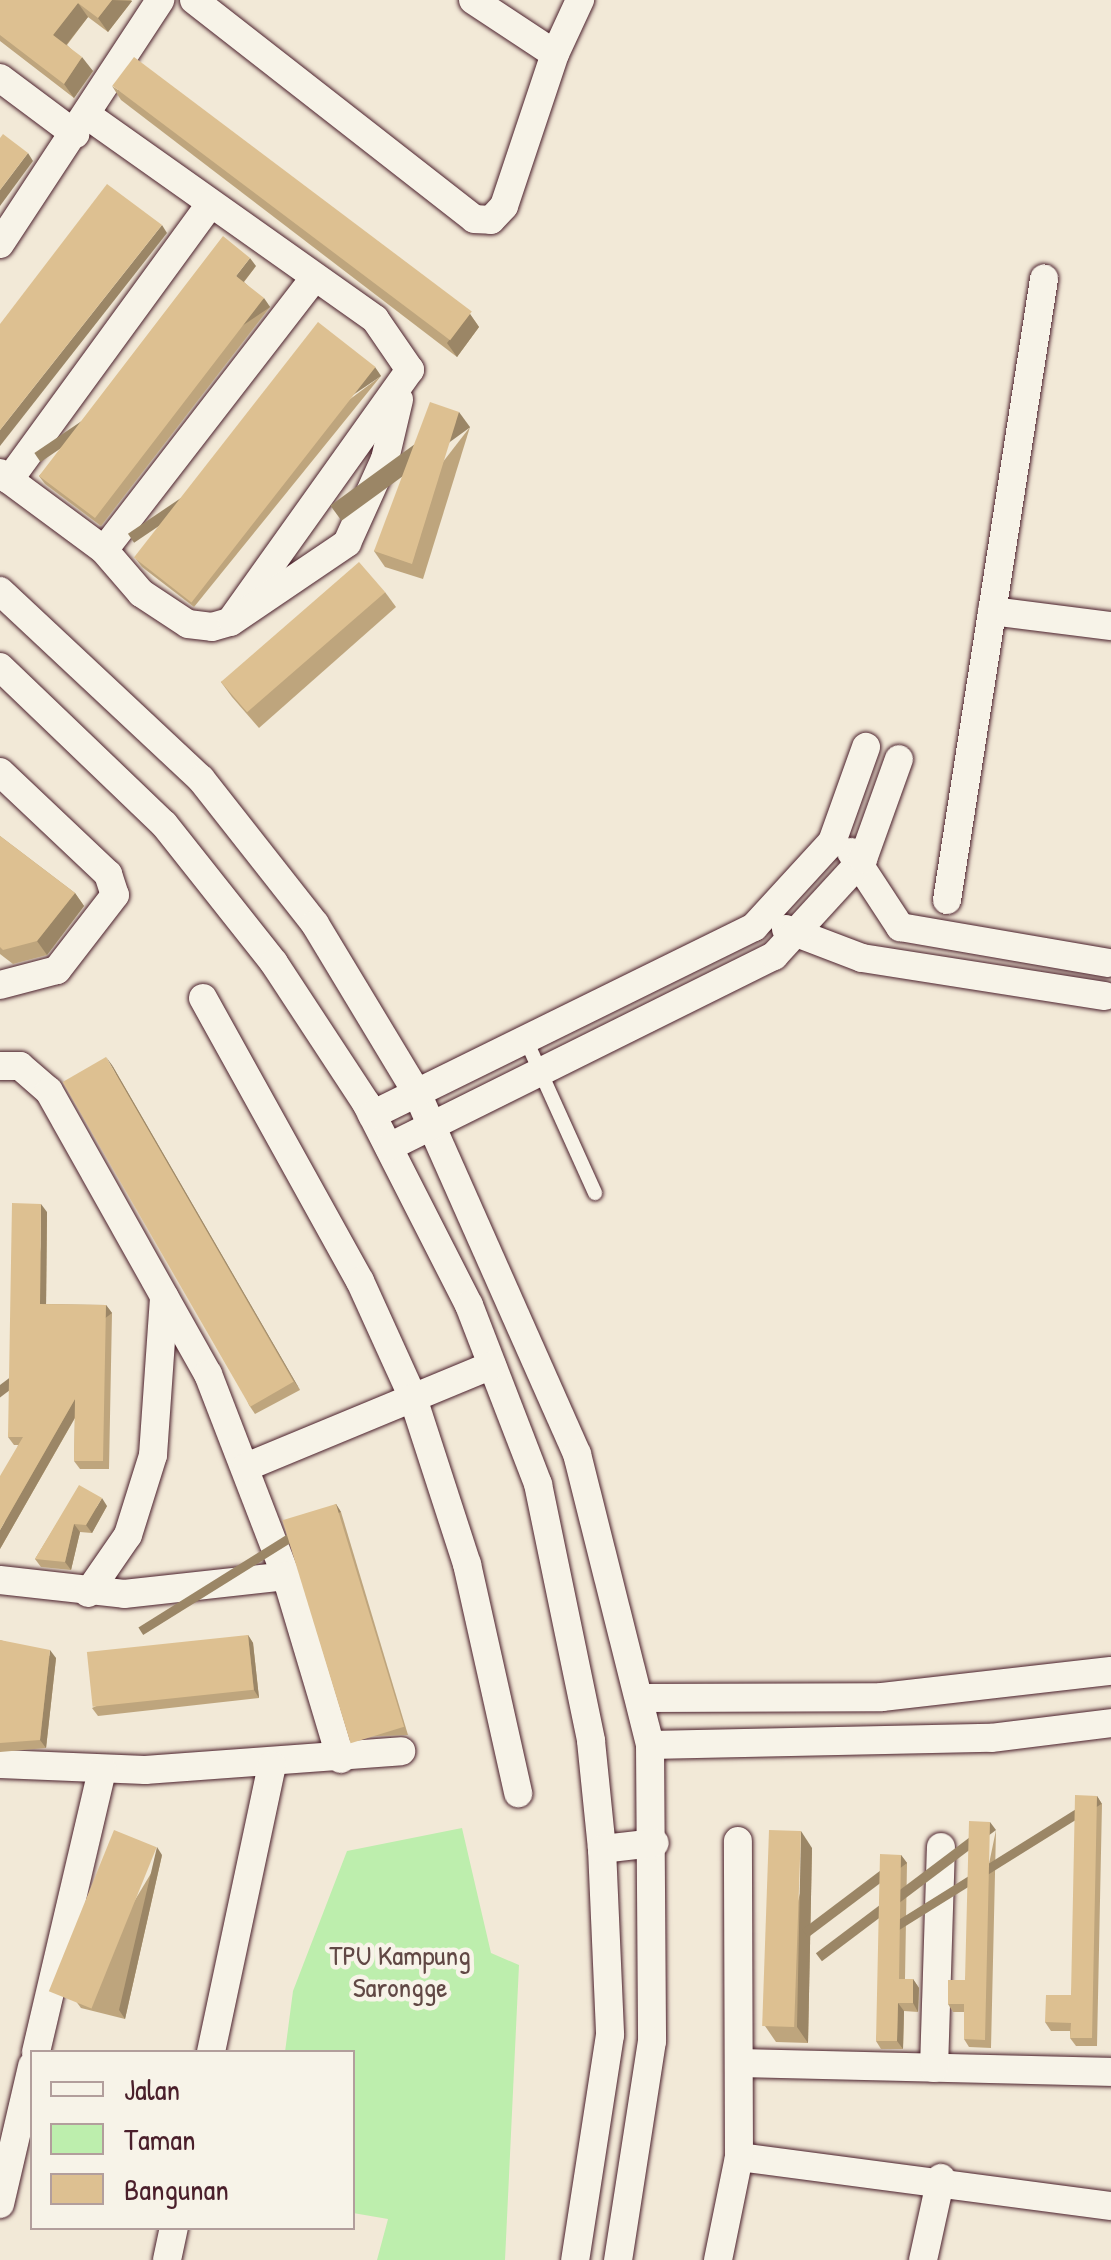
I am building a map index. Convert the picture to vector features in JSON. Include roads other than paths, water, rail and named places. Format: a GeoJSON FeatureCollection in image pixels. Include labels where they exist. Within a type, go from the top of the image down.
{"type":"FeatureCollection","features":[{"type":"Feature","properties":{"kind":"street"},"geometry":{"type":"LineString","coordinates":[[0,244],[160,0]]}},
{"type":"Feature","properties":{"kind":"street"},"geometry":{"type":"LineString","coordinates":[[194,0],[474,219],[492,220],[504,206],[556,54],[580,0]]}},
{"type":"Feature","properties":{"kind":"street"},"geometry":{"type":"LineString","coordinates":[[473,0],[556,54]]}},
{"type":"Feature","properties":{"kind":"street"},"geometry":{"type":"LineString","coordinates":[[0,78],[210,204],[312,282],[375,319],[404,353],[401,389],[385,460],[347,542],[230,622],[188,624],[140,594],[104,550],[5,477],[210,204]]}},
{"type":"Feature","properties":{"kind":"street"},"geometry":{"type":"LineString","coordinates":[[948,900],[1044,279]]}},
{"type":"Feature","properties":{"kind":"street"},"geometry":{"type":"LineString","coordinates":[[104,550],[312,282]]}},
{"type":"Feature","properties":{"kind":"street"},"geometry":{"type":"LineString","coordinates":[[230,622],[401,389]]}},
{"type":"Feature","properties":{"kind":"street"},"geometry":{"type":"LineString","coordinates":[[0,591],[201,779],[314,924],[417,1094],[576,1454],[642,1698],[650,1745],[655,1843],[652,2040],[618,2260]]}},
{"type":"Feature","properties":{"kind":"street"},"geometry":{"type":"LineString","coordinates":[[992,610],[1111,626]]}},
{"type":"Feature","properties":{"kind":"street"},"geometry":{"type":"LineString","coordinates":[[0,667],[164,824],[274,962],[389,1148],[492,1366],[538,1484],[592,1740],[602,1849],[610,2036],[575,2260]]}},
{"type":"Feature","properties":{"kind":"street"},"geometry":{"type":"LineString","coordinates":[[372,1115],[772,912],[832,842],[866,747]]}},
{"type":"Feature","properties":{"kind":"street"},"geometry":{"type":"LineString","coordinates":[[389,1148],[794,938],[863,858],[898,758]]}},
{"type":"Feature","properties":{"kind":"street"},"geometry":{"type":"LineString","coordinates":[[0,772],[114,884],[110,907],[57,970],[14,984],[0,966]]}},
{"type":"Feature","properties":{"kind":"street"},"geometry":{"type":"LineString","coordinates":[[772,912],[794,938],[862,958],[1108,1000],[1110,962],[900,928],[863,858],[832,842]]}},
{"type":"Feature","properties":{"kind":"street"},"geometry":{"type":"LineString","coordinates":[[203,998],[360,1281],[413,1398],[467,1564],[518,1793]]}},
{"type":"Feature","properties":{"kind":"street"},"geometry":{"type":"LineString","coordinates":[[0,1066],[20,1066],[49,1092],[164,1295],[246,1466],[286,1576],[341,1759]]}},
{"type":"Feature","properties":{"kind":"street"},"geometry":{"type":"LineString","coordinates":[[88,1593],[128,1535],[154,1455],[164,1295]]}},
{"type":"Feature","properties":{"kind":"street"},"geometry":{"type":"LineString","coordinates":[[246,1466],[492,1366]]}},
{"type":"Feature","properties":{"kind":"street"},"geometry":{"type":"LineString","coordinates":[[0,1580],[88,1593],[286,1576]]}},
{"type":"Feature","properties":{"kind":"street"},"geometry":{"type":"LineString","coordinates":[[642,1698],[882,1697],[1111,1671]]}},
{"type":"Feature","properties":{"kind":"street"},"geometry":{"type":"LineString","coordinates":[[882,1697],[882,1742]]}},
{"type":"Feature","properties":{"kind":"street"},"geometry":{"type":"LineString","coordinates":[[650,1745],[882,1742],[1111,1723]]}},
{"type":"Feature","properties":{"kind":"street"},"geometry":{"type":"LineString","coordinates":[[0,1764],[102,1770],[272,1765],[400,1750]]}},
{"type":"Feature","properties":{"kind":"street"},"geometry":{"type":"LineString","coordinates":[[211,2050],[272,1765]]}},
{"type":"Feature","properties":{"kind":"street"},"geometry":{"type":"LineString","coordinates":[[36,2050],[102,1770]]}},
{"type":"Feature","properties":{"kind":"street"},"geometry":{"type":"LineString","coordinates":[[718,2260],[739,2157],[743,2064],[738,1842]]}},
{"type":"Feature","properties":{"kind":"street"},"geometry":{"type":"LineString","coordinates":[[602,1849],[655,1843]]}},
{"type":"Feature","properties":{"kind":"street"},"geometry":{"type":"LineString","coordinates":[[934,2068],[942,1847]]}},
{"type":"Feature","properties":{"kind":"street"},"geometry":{"type":"LineString","coordinates":[[743,2064],[1111,2072]]}},
{"type":"Feature","properties":{"kind":"street"},"geometry":{"type":"LineString","coordinates":[[0,2204],[30,2075]]}},
{"type":"Feature","properties":{"kind":"street"},"geometry":{"type":"LineString","coordinates":[[739,2157],[941,2178],[1111,2206]]}},
{"type":"Feature","properties":{"kind":"street"},"geometry":{"type":"LineString","coordinates":[[923,2260],[941,2178]]}},
{"type":"Feature","properties":{"kind":"street"},"geometry":{"type":"LineString","coordinates":[[167,2260],[174,2230]]}},
{"type":"Feature","properties":{"kind":"lane"},"geometry":{"type":"LineString","coordinates":[[526,1040],[595,1193]]}},
{"type":"Feature","properties":{"kind":"park label","name":"TPU Kampung Sarongge"},"geometry":{"type":"Point","coordinates":[400,1971]}}]}
